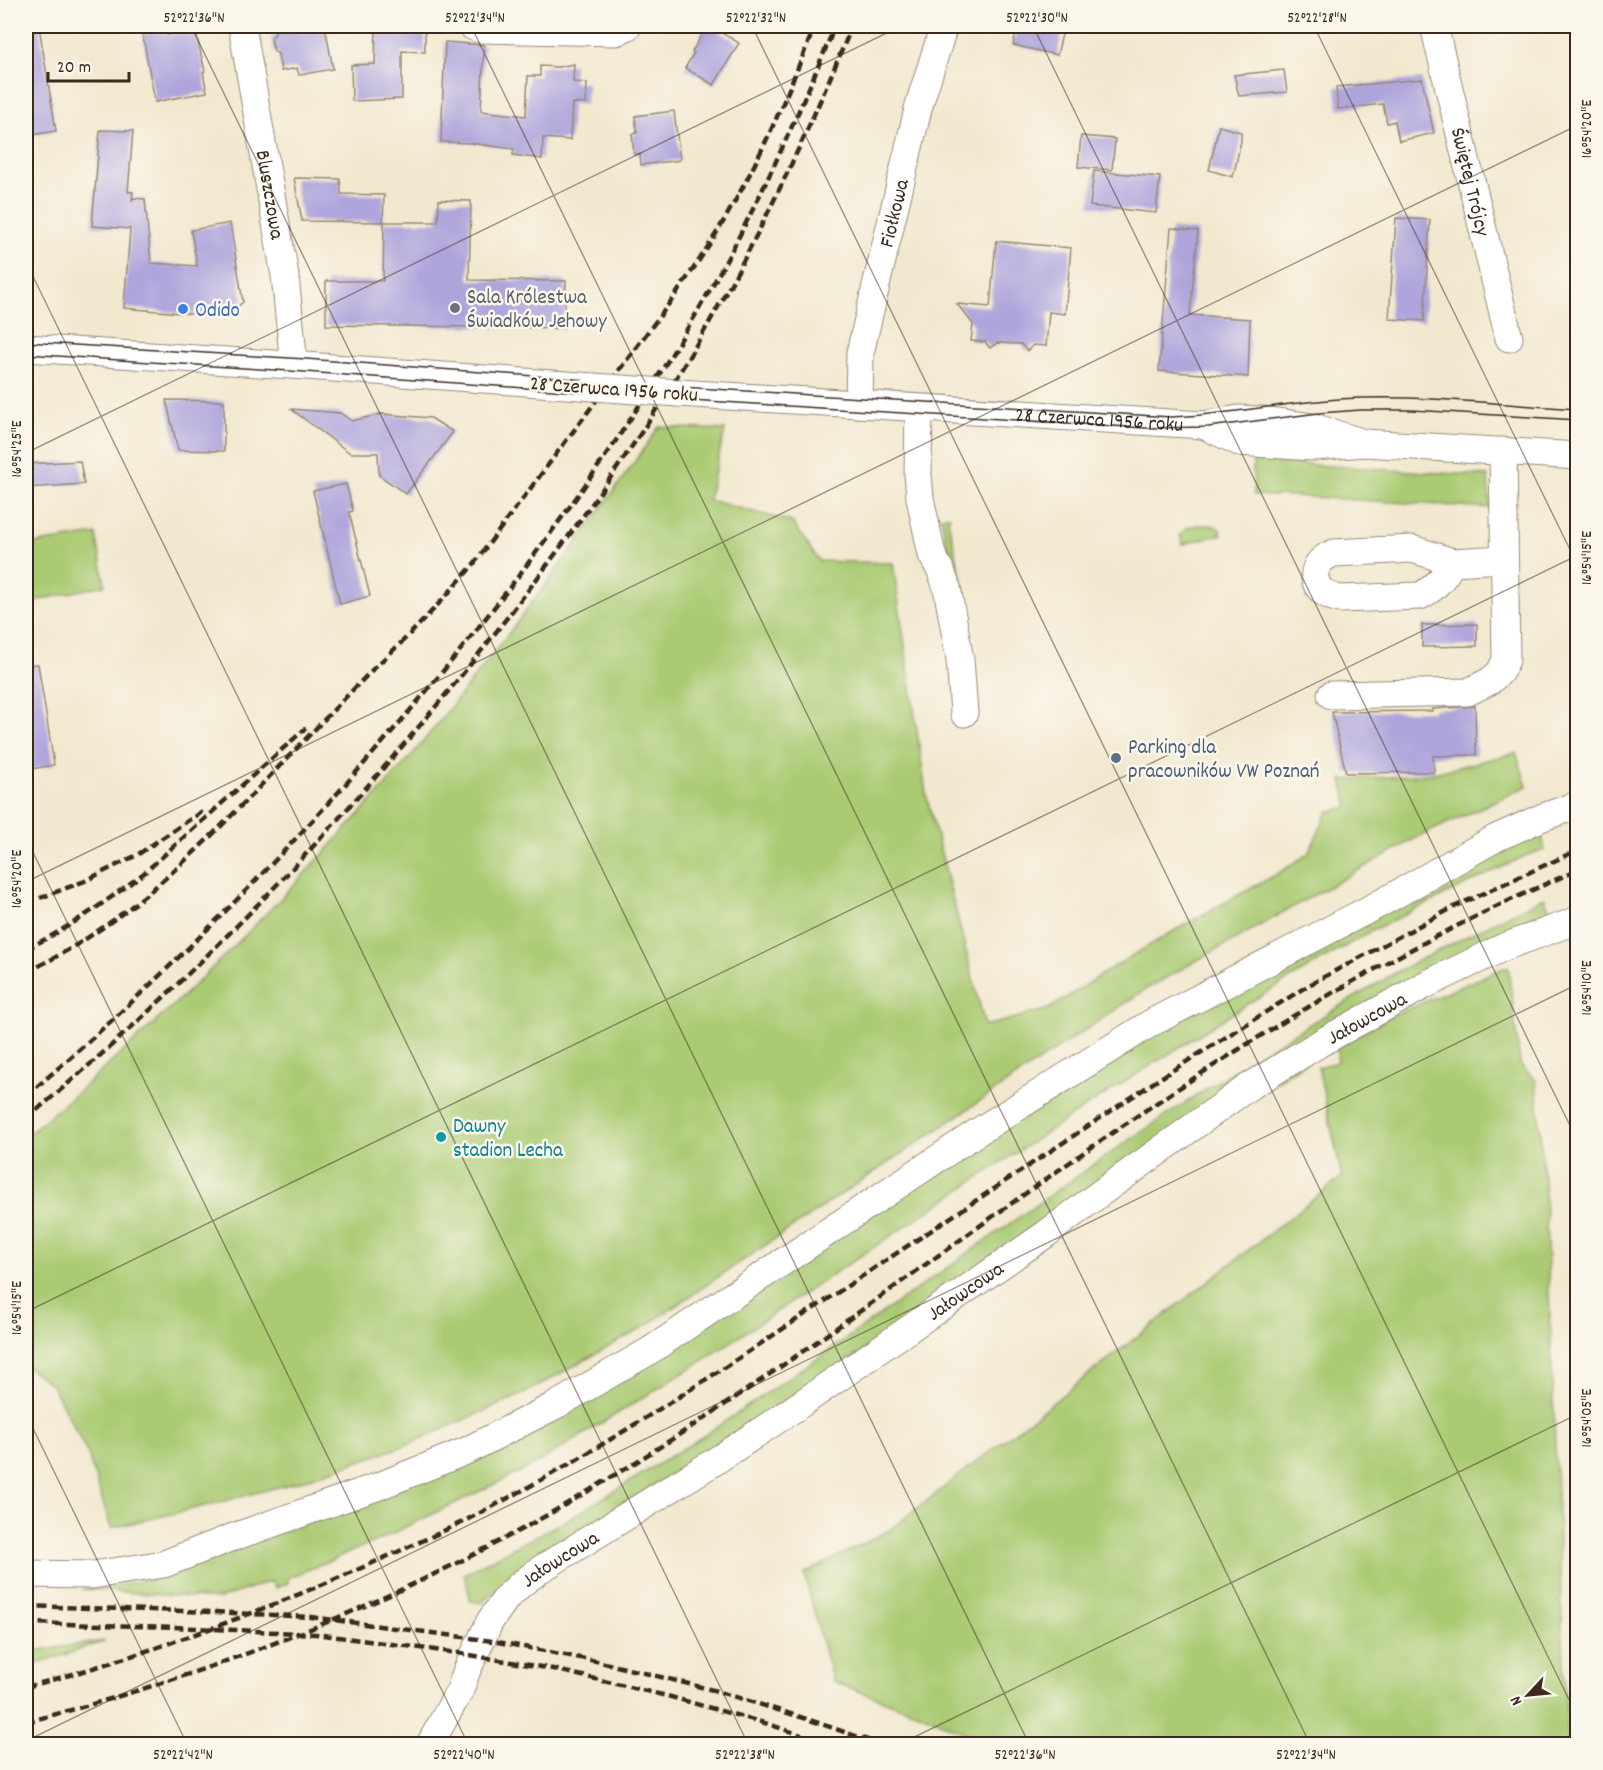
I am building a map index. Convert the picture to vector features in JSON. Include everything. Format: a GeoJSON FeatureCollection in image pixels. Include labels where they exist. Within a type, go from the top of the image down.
{"type":"FeatureCollection","features":[{"type":"Feature","properties":{"kind":"street","name":"Bluszczowa"},"geometry":{"type":"LineString","coordinates":[[242,26],[285,276],[294,365]]}},
{"type":"Feature","properties":{"kind":"street"},"geometry":{"type":"LineString","coordinates":[[472,26],[616,32],[628,26]]}},
{"type":"Feature","properties":{"kind":"street","name":"Fiołkowa"},"geometry":{"type":"LineString","coordinates":[[859,404],[860,353],[919,105],[944,26]]}},
{"type":"Feature","properties":{"kind":"street","name":"Świętej Trójcy"},"geometry":{"type":"LineString","coordinates":[[1434,26],[1509,338]]}},
{"type":"Feature","properties":{"kind":"street","name":"28 Czerwca 1956 roku"},"geometry":{"type":"LineString","coordinates":[[26,348],[678,393],[1203,425],[1238,419],[1313,427],[1364,443],[1578,456]]}},
{"type":"Feature","properties":{"kind":"street"},"geometry":{"type":"LineString","coordinates":[[919,408],[920,498],[932,555]]}},
{"type":"Feature","properties":{"kind":"street"},"geometry":{"type":"LineString","coordinates":[[1331,695],[1467,692],[1490,681],[1500,672],[1506,660],[1503,450]]}},
{"type":"Feature","properties":{"kind":"street"},"geometry":{"type":"LineString","coordinates":[[1453,562],[1503,559]]}},
{"type":"Feature","properties":{"kind":"street"},"geometry":{"type":"LineString","coordinates":[[26,1574],[93,1575],[164,1564],[379,1486],[466,1450],[558,1404],[651,1350],[976,1134],[1151,1023],[1381,903],[1496,838],[1543,817],[1578,805]]}},
{"type":"Feature","properties":{"kind":"street","name":"Jałowcowa"},"geometry":{"type":"LineString","coordinates":[[442,1738],[467,1670],[490,1621],[507,1598],[541,1569],[714,1462],[795,1408],[1046,1234],[1247,1089],[1322,1042],[1394,1001],[1504,946],[1578,920]]}},
{"type":"Feature","properties":{"kind":"green space"},"geometry":{"type":"Polygon","coordinates":[[[659,427],[725,430],[708,500],[792,522],[819,561],[893,563],[926,794],[985,1026],[1049,1009],[1177,929],[1279,873],[1308,854],[1328,812],[1348,807],[1342,780],[1430,774],[1516,753],[1527,786],[1418,837],[1146,989],[641,1329],[521,1395],[404,1446],[294,1483],[111,1528],[88,1454],[52,1385],[26,1366],[26,1136],[126,1049],[223,957],[361,812],[420,745],[515,625],[659,427]]]}},
{"type":"Feature","properties":{"kind":"green space"},"geometry":{"type":"Polygon","coordinates":[[[1253,461],[1488,476],[1490,508],[1254,495],[1253,461]]]}},
{"type":"Feature","properties":{"kind":"green space"},"geometry":{"type":"Polygon","coordinates":[[[950,516],[948,520],[969,612],[961,615],[941,517],[950,516]]]}},
{"type":"Feature","properties":{"kind":"green space"},"geometry":{"type":"Polygon","coordinates":[[[1196,525],[1215,526],[1222,534],[1183,544],[1180,535],[1187,528],[1196,525]]]}},
{"type":"Feature","properties":{"kind":"green space"},"geometry":{"type":"Polygon","coordinates":[[[96,534],[105,585],[26,603],[26,545],[96,534]]]}},
{"type":"Feature","properties":{"kind":"green space"},"geometry":{"type":"Polygon","coordinates":[[[1543,830],[1545,850],[1527,855],[1373,930],[1244,1006],[1082,1109],[699,1363],[532,1466],[381,1539],[288,1578],[288,1583],[275,1588],[271,1581],[219,1599],[82,1589],[125,1584],[169,1574],[398,1489],[1113,1056],[1454,872],[1543,830]]]}},
{"type":"Feature","properties":{"kind":"green space"},"geometry":{"type":"Polygon","coordinates":[[[1544,897],[1548,913],[1544,916],[1517,925],[844,1363],[521,1570],[491,1593],[482,1603],[469,1601],[464,1574],[574,1516],[702,1437],[1113,1151],[1250,1060],[1400,970],[1544,897]]]}},
{"type":"Feature","properties":{"kind":"green space"},"geometry":{"type":"Polygon","coordinates":[[[1508,966],[1520,1064],[1536,1081],[1545,1193],[1567,1744],[989,1744],[924,1715],[833,1682],[804,1574],[888,1531],[1342,1177],[1318,1067],[1337,1062],[1338,1046],[1394,1015],[1508,966]]]}},
{"type":"Feature","properties":{"kind":"green space"},"geometry":{"type":"Polygon","coordinates":[[[105,1641],[26,1668],[26,1652],[105,1641]]]}},
{"type":"Feature","properties":{"kind":"building"},"geometry":{"type":"Polygon","coordinates":[[[26,26],[39,26],[56,131],[26,136],[26,26]]]}},
{"type":"Feature","properties":{"kind":"building"},"geometry":{"type":"Polygon","coordinates":[[[141,26],[166,26],[167,35],[195,29],[205,71],[203,72],[207,92],[155,102],[141,26]]]}},
{"type":"Feature","properties":{"kind":"building"},"geometry":{"type":"Polygon","coordinates":[[[274,26],[325,26],[333,69],[299,75],[297,68],[281,71],[278,54],[274,51],[271,38],[275,34],[274,26]]]}},
{"type":"Feature","properties":{"kind":"building"},"geometry":{"type":"Polygon","coordinates":[[[376,26],[425,26],[425,52],[402,51],[402,99],[352,101],[351,65],[375,64],[376,26]]]}},
{"type":"Feature","properties":{"kind":"building"},"geometry":{"type":"Polygon","coordinates":[[[707,26],[739,43],[714,85],[685,68],[707,26]]]}},
{"type":"Feature","properties":{"kind":"building"},"geometry":{"type":"Polygon","coordinates":[[[1018,26],[1064,26],[1057,55],[1013,45],[1018,26]]]}},
{"type":"Feature","properties":{"kind":"building"},"geometry":{"type":"Polygon","coordinates":[[[445,42],[484,45],[481,111],[526,116],[528,76],[540,76],[540,66],[558,67],[574,64],[573,82],[587,83],[586,104],[572,103],[570,140],[543,138],[542,159],[513,155],[514,149],[441,142],[445,42]]]}},
{"type":"Feature","properties":{"kind":"building"},"geometry":{"type":"Polygon","coordinates":[[[1284,70],[1287,92],[1239,96],[1234,75],[1284,70]]]}},
{"type":"Feature","properties":{"kind":"building"},"geometry":{"type":"Polygon","coordinates":[[[1422,79],[1434,133],[1399,141],[1395,121],[1387,123],[1383,104],[1338,109],[1336,87],[1422,79]]]}},
{"type":"Feature","properties":{"kind":"building"},"geometry":{"type":"Polygon","coordinates":[[[674,111],[680,160],[641,165],[640,154],[634,154],[632,134],[637,133],[635,116],[674,111]]]}},
{"type":"Feature","properties":{"kind":"building"},"geometry":{"type":"Polygon","coordinates":[[[1219,126],[1241,132],[1233,177],[1209,170],[1219,126]]]}},
{"type":"Feature","properties":{"kind":"building"},"geometry":{"type":"Polygon","coordinates":[[[100,130],[133,131],[128,192],[133,192],[132,201],[133,198],[145,199],[151,263],[197,266],[191,230],[230,223],[243,302],[226,317],[124,308],[130,229],[92,226],[100,130]]]}},
{"type":"Feature","properties":{"kind":"building"},"geometry":{"type":"Polygon","coordinates":[[[1081,136],[1115,139],[1112,170],[1078,167],[1081,136]]]}},
{"type":"Feature","properties":{"kind":"building"},"geometry":{"type":"Polygon","coordinates":[[[1094,171],[1160,177],[1156,213],[1090,206],[1094,171]]]}},
{"type":"Feature","properties":{"kind":"building"},"geometry":{"type":"Polygon","coordinates":[[[294,178],[340,179],[341,194],[384,195],[383,222],[302,221],[294,178]]]}},
{"type":"Feature","properties":{"kind":"building"},"geometry":{"type":"Polygon","coordinates":[[[439,200],[471,201],[469,280],[566,281],[564,328],[326,325],[326,281],[383,281],[384,222],[438,222],[439,200]]]}},
{"type":"Feature","properties":{"kind":"building"},"geometry":{"type":"Polygon","coordinates":[[[1396,218],[1430,220],[1424,321],[1389,319],[1396,218]]]}},
{"type":"Feature","properties":{"kind":"building"},"geometry":{"type":"Polygon","coordinates":[[[1171,228],[1198,231],[1190,315],[1250,319],[1248,377],[1159,371],[1171,228]]]}},
{"type":"Feature","properties":{"kind":"building"},"geometry":{"type":"Polygon","coordinates":[[[996,241],[1071,248],[1065,314],[1049,312],[1046,346],[1033,345],[1027,351],[1021,344],[997,343],[990,348],[985,342],[971,341],[973,324],[957,304],[990,307],[996,241]]]}},
{"type":"Feature","properties":{"kind":"building"},"geometry":{"type":"Polygon","coordinates":[[[166,400],[224,401],[224,451],[178,450],[166,400]]]}},
{"type":"Feature","properties":{"kind":"building"},"geometry":{"type":"Polygon","coordinates":[[[291,409],[340,413],[352,421],[381,414],[431,418],[453,432],[406,494],[379,475],[378,453],[350,453],[291,409]]]}},
{"type":"Feature","properties":{"kind":"building"},"geometry":{"type":"Polygon","coordinates":[[[80,461],[84,484],[26,488],[26,464],[80,461]]]}},
{"type":"Feature","properties":{"kind":"building"},"geometry":{"type":"Polygon","coordinates":[[[346,484],[353,511],[349,512],[370,596],[340,604],[313,491],[346,484]]]}},
{"type":"Feature","properties":{"kind":"building"},"geometry":{"type":"Polygon","coordinates":[[[1477,624],[1477,646],[1422,647],[1422,625],[1477,624]]]}},
{"type":"Feature","properties":{"kind":"building"},"geometry":{"type":"Polygon","coordinates":[[[38,664],[54,765],[26,770],[26,665],[38,664]]]}},
{"type":"Feature","properties":{"kind":"building"},"geometry":{"type":"Polygon","coordinates":[[[1475,706],[1476,755],[1433,756],[1434,772],[1346,773],[1332,712],[1433,711],[1433,709],[1475,706]]]}},
{"type":"Feature","properties":{"kind":"tram line"},"geometry":{"type":"LineString","coordinates":[[26,342],[306,359],[681,387],[1171,417],[1362,398],[1443,400],[1578,409]]}},
{"type":"Feature","properties":{"kind":"tram line"},"geometry":{"type":"LineString","coordinates":[[26,354],[674,399],[1145,428],[1208,427],[1361,410],[1412,410],[1578,420]]}},
{"type":"Feature","properties":{"kind":"railway"},"geometry":{"type":"LineString","coordinates":[[26,972],[94,934],[156,887],[185,861],[414,630],[473,565],[674,297],[711,242],[766,141],[815,26]]}},
{"type":"Feature","properties":{"kind":"railway"},"geometry":{"type":"LineString","coordinates":[[26,1096],[86,1044],[201,936],[311,822],[416,704],[539,549],[642,402],[704,300],[774,166],[835,26]]}},
{"type":"Feature","properties":{"kind":"railway"},"geometry":{"type":"LineString","coordinates":[[26,1119],[150,1010],[268,894],[379,773],[433,710],[547,566],[634,443],[689,358],[714,314],[788,172],[852,26]]}},
{"type":"Feature","properties":{"kind":"railway"},"geometry":{"type":"LineString","coordinates":[[26,949],[87,914],[144,873],[306,728]]}},
{"type":"Feature","properties":{"kind":"railway"},"geometry":{"type":"LineString","coordinates":[[40,898],[85,881],[137,855],[204,810]]}},
{"type":"Feature","properties":{"kind":"railway"},"geometry":{"type":"LineString","coordinates":[[26,1687],[153,1649],[277,1603],[417,1543],[508,1498],[609,1440],[707,1379],[1162,1077],[1309,985],[1456,906],[1578,850]]}},
{"type":"Feature","properties":{"kind":"railway"},"geometry":{"type":"LineString","coordinates":[[26,1722],[163,1682],[298,1634],[429,1577],[556,1510],[644,1457],[730,1401],[1067,1164],[1238,1050],[1404,953],[1578,870]]}},
{"type":"Feature","properties":{"kind":"railway"},"geometry":{"type":"LineString","coordinates":[[26,1606],[311,1617],[493,1641],[596,1661],[713,1690],[879,1744]]}},
{"type":"Feature","properties":{"kind":"railway"},"geometry":{"type":"LineString","coordinates":[[26,1623],[316,1634],[458,1653],[553,1669],[671,1697],[768,1724],[828,1744]]}},
{"type":"Feature","properties":{"kind":"place","name":"Sala Królestwa Świadków Jehowy"},"geometry":{"type":"Point","coordinates":[455,308]}},
{"type":"Feature","properties":{"kind":"place","name":"Odido"},"geometry":{"type":"Point","coordinates":[183,309]}},
{"type":"Feature","properties":{"kind":"place","name":"Parking dla pracowników VW Poznań"},"geometry":{"type":"Point","coordinates":[1116,758]}},
{"type":"Feature","properties":{"kind":"place","name":"Dawny stadion Lecha"},"geometry":{"type":"Point","coordinates":[441,1137]}}]}
